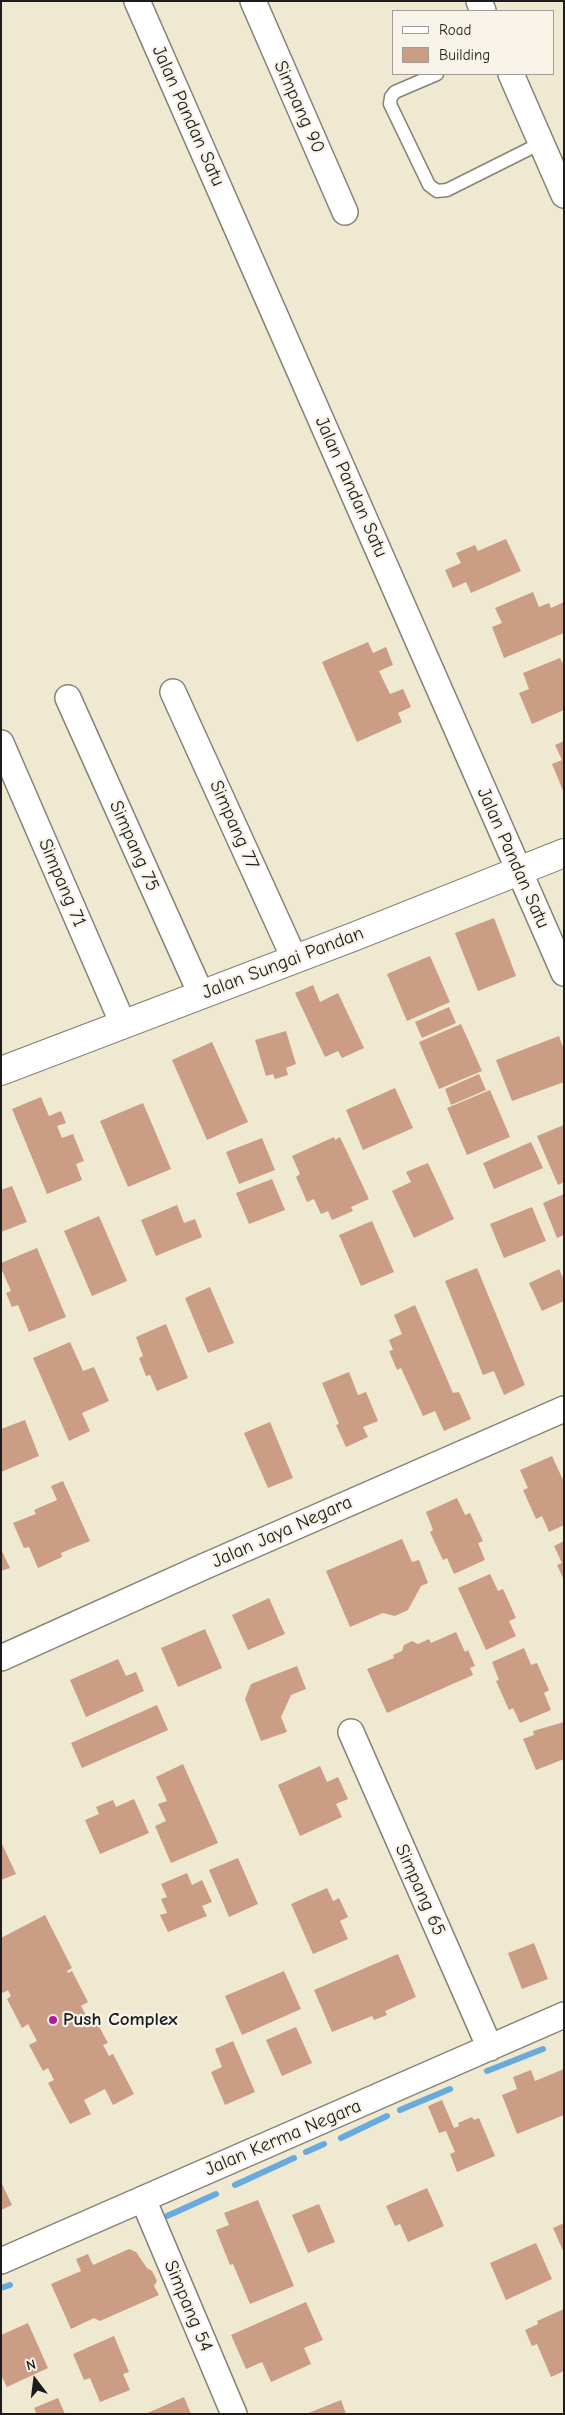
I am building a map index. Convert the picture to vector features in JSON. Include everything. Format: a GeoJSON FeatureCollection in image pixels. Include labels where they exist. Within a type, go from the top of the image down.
{"type":"FeatureCollection","features":[{"type":"Feature","properties":{"kind":"street","name":"Jalan Pandan Satu"},"geometry":{"type":"LineString","coordinates":[[138,1],[564,973]]}},
{"type":"Feature","properties":{"kind":"street","name":"Simpang 90"},"geometry":{"type":"LineString","coordinates":[[253,1],[346,212]]}},
{"type":"Feature","properties":{"kind":"street"},"geometry":{"type":"LineString","coordinates":[[511,75],[564,195]]}},
{"type":"Feature","properties":{"kind":"street","name":"Simpang 77"},"geometry":{"type":"LineString","coordinates":[[173,692],[294,958]]}},
{"type":"Feature","properties":{"kind":"street","name":"Simpang 75"},"geometry":{"type":"LineString","coordinates":[[68,698],[201,994]]}},
{"type":"Feature","properties":{"kind":"street","name":"Simpang 71"},"geometry":{"type":"LineString","coordinates":[[1,743],[123,1024]]}},
{"type":"Feature","properties":{"kind":"street","name":"Jalan Sungai Pandan"},"geometry":{"type":"LineString","coordinates":[[1,1071],[564,853]]}},
{"type":"Feature","properties":{"kind":"street","name":"Jalan Jaya Negara"},"geometry":{"type":"LineString","coordinates":[[1,1658],[212,1563],[564,1409]]}},
{"type":"Feature","properties":{"kind":"street","name":"Simpang 65"},"geometry":{"type":"LineString","coordinates":[[351,1732],[490,2048]]}},
{"type":"Feature","properties":{"kind":"street","name":"Jalan Kerma Negara"},"geometry":{"type":"LineString","coordinates":[[1,2260],[564,2015]]}},
{"type":"Feature","properties":{"kind":"street","name":"Simpang 54"},"geometry":{"type":"LineString","coordinates":[[143,2199],[234,2414]]}},
{"type":"Feature","properties":{"kind":"lane"},"geometry":{"type":"LineString","coordinates":[[435,75],[394,92],[390,104],[429,185],[437,191],[447,190],[541,143]]}},
{"type":"Feature","properties":{"kind":"building"},"geometry":{"type":"Polygon","coordinates":[[[506,539],[521,571],[471,593],[466,582],[453,588],[445,570],[461,563],[456,553],[475,545],[478,551],[506,539]]]}},
{"type":"Feature","properties":{"kind":"building"},"geometry":{"type":"Polygon","coordinates":[[[533,592],[539,607],[549,603],[551,608],[564,602],[564,633],[504,658],[492,627],[502,623],[495,608],[533,592]]]}},
{"type":"Feature","properties":{"kind":"building"},"geometry":{"type":"Polygon","coordinates":[[[368,642],[373,653],[386,647],[393,665],[379,671],[390,694],[403,689],[411,707],[398,713],[402,722],[357,742],[322,662],[368,642]]]}},
{"type":"Feature","properties":{"kind":"building"},"geometry":{"type":"Polygon","coordinates":[[[560,658],[564,665],[564,710],[532,724],[519,693],[529,689],[523,673],[560,658]]]}},
{"type":"Feature","properties":{"kind":"building"},"geometry":{"type":"Polygon","coordinates":[[[564,741],[564,793],[552,764],[562,760],[555,745],[564,741]]]}},
{"type":"Feature","properties":{"kind":"building"},"geometry":{"type":"Polygon","coordinates":[[[494,918],[516,976],[478,991],[455,933],[494,918]]]}},
{"type":"Feature","properties":{"kind":"building"},"geometry":{"type":"Polygon","coordinates":[[[430,956],[450,1002],[407,1021],[387,974],[430,956]]]}},
{"type":"Feature","properties":{"kind":"building"},"geometry":{"type":"Polygon","coordinates":[[[313,985],[320,1002],[338,993],[364,1048],[342,1058],[338,1051],[325,1057],[295,993],[313,985]]]}},
{"type":"Feature","properties":{"kind":"building"},"geometry":{"type":"Polygon","coordinates":[[[449,1007],[456,1023],[422,1038],[415,1022],[449,1007]]]}},
{"type":"Feature","properties":{"kind":"building"},"geometry":{"type":"Polygon","coordinates":[[[461,1024],[482,1071],[439,1089],[419,1042],[461,1024]]]}},
{"type":"Feature","properties":{"kind":"building"},"geometry":{"type":"Polygon","coordinates":[[[286,1031],[296,1064],[286,1068],[288,1075],[275,1079],[273,1074],[266,1076],[255,1040],[286,1031]]]}},
{"type":"Feature","properties":{"kind":"building"},"geometry":{"type":"Polygon","coordinates":[[[559,1036],[564,1050],[564,1082],[512,1101],[496,1060],[559,1036]]]}},
{"type":"Feature","properties":{"kind":"building"},"geometry":{"type":"Polygon","coordinates":[[[212,1042],[248,1122],[207,1140],[172,1060],[212,1042]]]}},
{"type":"Feature","properties":{"kind":"building"},"geometry":{"type":"Polygon","coordinates":[[[479,1074],[486,1090],[451,1105],[445,1089],[479,1074]]]}},
{"type":"Feature","properties":{"kind":"building"},"geometry":{"type":"Polygon","coordinates":[[[395,1088],[413,1128],[363,1150],[346,1110],[395,1088]]]}},
{"type":"Feature","properties":{"kind":"building"},"geometry":{"type":"Polygon","coordinates":[[[490,1090],[510,1137],[467,1155],[447,1108],[490,1090]]]}},
{"type":"Feature","properties":{"kind":"building"},"geometry":{"type":"Polygon","coordinates":[[[41,1097],[49,1116],[61,1111],[66,1123],[57,1126],[62,1138],[73,1134],[84,1161],[76,1164],[82,1180],[47,1194],[12,1109],[41,1097]]]}},
{"type":"Feature","properties":{"kind":"building"},"geometry":{"type":"Polygon","coordinates":[[[143,1103],[171,1169],[128,1187],[100,1121],[143,1103]]]}},
{"type":"Feature","properties":{"kind":"building"},"geometry":{"type":"Polygon","coordinates":[[[564,1125],[564,1182],[558,1185],[537,1136],[564,1125]]]}},
{"type":"Feature","properties":{"kind":"building"},"geometry":{"type":"Polygon","coordinates":[[[334,1137],[335,1140],[340,1137],[369,1199],[351,1207],[353,1211],[332,1220],[328,1211],[321,1214],[314,1199],[307,1202],[296,1177],[300,1174],[292,1156],[334,1137]]]}},
{"type":"Feature","properties":{"kind":"building"},"geometry":{"type":"Polygon","coordinates":[[[262,1138],[275,1170],[239,1184],[226,1152],[262,1138]]]}},
{"type":"Feature","properties":{"kind":"building"},"geometry":{"type":"Polygon","coordinates":[[[531,1142],[543,1168],[494,1189],[483,1163],[531,1142]]]}},
{"type":"Feature","properties":{"kind":"building"},"geometry":{"type":"Polygon","coordinates":[[[428,1163],[454,1219],[414,1238],[392,1191],[411,1182],[406,1172],[428,1163]]]}},
{"type":"Feature","properties":{"kind":"building"},"geometry":{"type":"Polygon","coordinates":[[[272,1179],[285,1210],[249,1224],[236,1193],[272,1179]]]}},
{"type":"Feature","properties":{"kind":"building"},"geometry":{"type":"Polygon","coordinates":[[[12,1186],[27,1222],[1,1232],[1,1190],[12,1186]]]}},
{"type":"Feature","properties":{"kind":"building"},"geometry":{"type":"Polygon","coordinates":[[[564,1194],[564,1235],[557,1238],[543,1203],[564,1194]]]}},
{"type":"Feature","properties":{"kind":"building"},"geometry":{"type":"Polygon","coordinates":[[[177,1205],[184,1223],[195,1219],[202,1237],[156,1256],[141,1220],[177,1205]]]}},
{"type":"Feature","properties":{"kind":"building"},"geometry":{"type":"Polygon","coordinates":[[[532,1207],[546,1241],[504,1258],[490,1224],[532,1207]]]}},
{"type":"Feature","properties":{"kind":"building"},"geometry":{"type":"Polygon","coordinates":[[[99,1216],[127,1281],[92,1296],[64,1231],[99,1216]]]}},
{"type":"Feature","properties":{"kind":"building"},"geometry":{"type":"Polygon","coordinates":[[[372,1221],[394,1272],[361,1286],[339,1235],[372,1221]]]}},
{"type":"Feature","properties":{"kind":"building"},"geometry":{"type":"Polygon","coordinates":[[[37,1248],[66,1317],[29,1332],[18,1305],[12,1307],[6,1293],[11,1291],[1,1268],[1,1263],[37,1248]]]}},
{"type":"Feature","properties":{"kind":"building"},"geometry":{"type":"Polygon","coordinates":[[[477,1268],[525,1385],[504,1395],[494,1371],[483,1375],[445,1281],[477,1268]]]}},
{"type":"Feature","properties":{"kind":"building"},"geometry":{"type":"Polygon","coordinates":[[[559,1269],[564,1280],[564,1301],[542,1311],[529,1283],[559,1269]]]}},
{"type":"Feature","properties":{"kind":"building"},"geometry":{"type":"Polygon","coordinates":[[[210,1287],[234,1343],[208,1353],[185,1298],[210,1287]]]}},
{"type":"Feature","properties":{"kind":"building"},"geometry":{"type":"Polygon","coordinates":[[[415,1305],[453,1393],[459,1392],[471,1419],[444,1431],[435,1411],[423,1416],[401,1368],[397,1370],[389,1351],[393,1350],[389,1340],[402,1334],[394,1315],[415,1305]]]}},
{"type":"Feature","properties":{"kind":"building"},"geometry":{"type":"Polygon","coordinates":[[[166,1324],[188,1378],[157,1391],[150,1375],[146,1376],[139,1358],[143,1356],[136,1337],[166,1324]]]}},
{"type":"Feature","properties":{"kind":"building"},"geometry":{"type":"Polygon","coordinates":[[[70,1342],[83,1371],[94,1367],[109,1401],[82,1413],[90,1431],[69,1441],[33,1358],[70,1342]]]}},
{"type":"Feature","properties":{"kind":"building"},"geometry":{"type":"Polygon","coordinates":[[[349,1372],[358,1395],[366,1392],[378,1421],[363,1427],[368,1437],[346,1447],[336,1425],[339,1424],[322,1383],[349,1372]]]}},
{"type":"Feature","properties":{"kind":"building"},"geometry":{"type":"Polygon","coordinates":[[[25,1420],[39,1456],[1,1472],[1,1429],[25,1420]]]}},
{"type":"Feature","properties":{"kind":"building"},"geometry":{"type":"Polygon","coordinates":[[[270,1422],[293,1478],[268,1488],[244,1433],[270,1422]]]}},
{"type":"Feature","properties":{"kind":"building"},"geometry":{"type":"Polygon","coordinates":[[[552,1456],[564,1482],[564,1525],[549,1532],[542,1516],[536,1519],[523,1490],[528,1488],[520,1470],[552,1456]]]}},
{"type":"Feature","properties":{"kind":"building"},"geometry":{"type":"Polygon","coordinates":[[[63,1481],[90,1541],[61,1553],[62,1557],[38,1568],[29,1547],[24,1548],[13,1523],[36,1514],[34,1510],[57,1500],[51,1486],[63,1481]]]}},
{"type":"Feature","properties":{"kind":"building"},"geometry":{"type":"Polygon","coordinates":[[[457,1498],[465,1515],[470,1513],[483,1541],[478,1543],[485,1560],[454,1574],[447,1558],[443,1560],[430,1532],[433,1530],[426,1512],[457,1498]]]}},
{"type":"Feature","properties":{"kind":"building"},"geometry":{"type":"Polygon","coordinates":[[[402,1539],[412,1562],[419,1560],[428,1583],[421,1586],[408,1610],[395,1616],[383,1613],[350,1627],[326,1571],[402,1539]]]}},
{"type":"Feature","properties":{"kind":"building"},"geometry":{"type":"Polygon","coordinates":[[[564,1541],[564,1580],[557,1565],[562,1563],[554,1546],[564,1541]]]}},
{"type":"Feature","properties":{"kind":"building"},"geometry":{"type":"Polygon","coordinates":[[[1,1549],[10,1568],[1,1571],[1,1549]]]}},
{"type":"Feature","properties":{"kind":"building"},"geometry":{"type":"Polygon","coordinates":[[[490,1574],[498,1591],[503,1589],[516,1618],[509,1621],[516,1636],[486,1650],[458,1588],[490,1574]]]}},
{"type":"Feature","properties":{"kind":"building"},"geometry":{"type":"Polygon","coordinates":[[[269,1598],[285,1634],[248,1650],[232,1615],[269,1598]]]}},
{"type":"Feature","properties":{"kind":"building"},"geometry":{"type":"Polygon","coordinates":[[[205,1629],[222,1668],[178,1687],[161,1648],[205,1629]]]}},
{"type":"Feature","properties":{"kind":"building"},"geometry":{"type":"Polygon","coordinates":[[[456,1632],[465,1652],[468,1650],[475,1666],[470,1668],[473,1675],[387,1713],[367,1669],[394,1658],[393,1655],[402,1651],[404,1645],[412,1641],[418,1644],[429,1639],[431,1643],[456,1632]]]}},
{"type":"Feature","properties":{"kind":"building"},"geometry":{"type":"Polygon","coordinates":[[[524,1648],[531,1665],[537,1663],[549,1690],[544,1693],[551,1710],[520,1723],[513,1708],[509,1710],[496,1681],[499,1680],[492,1662],[524,1648]]]}},
{"type":"Feature","properties":{"kind":"building"},"geometry":{"type":"Polygon","coordinates":[[[118,1659],[126,1676],[136,1672],[144,1691],[86,1717],[70,1680],[118,1659]]]}},
{"type":"Feature","properties":{"kind":"building"},"geometry":{"type":"Polygon","coordinates":[[[297,1666],[306,1689],[291,1695],[281,1717],[287,1732],[261,1741],[245,1699],[251,1684],[297,1666]]]}},
{"type":"Feature","properties":{"kind":"building"},"geometry":{"type":"Polygon","coordinates":[[[157,1705],[168,1730],[82,1768],[71,1743],[157,1705]]]}},
{"type":"Feature","properties":{"kind":"building"},"geometry":{"type":"Polygon","coordinates":[[[564,1722],[564,1759],[536,1770],[523,1739],[534,1735],[533,1731],[564,1722]]]}},
{"type":"Feature","properties":{"kind":"building"},"geometry":{"type":"Polygon","coordinates":[[[183,1764],[218,1843],[171,1863],[155,1826],[166,1821],[158,1804],[167,1801],[156,1777],[183,1764]]]}},
{"type":"Feature","properties":{"kind":"building"},"geometry":{"type":"Polygon","coordinates":[[[320,1766],[327,1782],[338,1777],[348,1799],[336,1804],[342,1817],[300,1836],[278,1785],[320,1766]]]}},
{"type":"Feature","properties":{"kind":"building"},"geometry":{"type":"Polygon","coordinates":[[[134,1799],[149,1833],[100,1854],[85,1820],[99,1814],[96,1807],[113,1800],[116,1807],[134,1799]]]}},
{"type":"Feature","properties":{"kind":"building"},"geometry":{"type":"Polygon","coordinates":[[[1,1842],[16,1874],[1,1880],[1,1842]]]}},
{"type":"Feature","properties":{"kind":"building"},"geometry":{"type":"Polygon","coordinates":[[[238,1858],[258,1904],[229,1917],[209,1870],[238,1858]]]}},
{"type":"Feature","properties":{"kind":"building"},"geometry":{"type":"Polygon","coordinates":[[[187,1873],[192,1885],[202,1880],[212,1902],[202,1906],[207,1916],[168,1932],[160,1915],[167,1913],[161,1899],[167,1897],[161,1884],[187,1873]]]}},
{"type":"Feature","properties":{"kind":"building"},"geometry":{"type":"Polygon","coordinates":[[[327,1888],[333,1901],[339,1898],[348,1917],[340,1921],[348,1939],[313,1954],[291,1904],[327,1888]]]}},
{"type":"Feature","properties":{"kind":"building","name":"Push Complex"},"geometry":{"type":"Polygon","coordinates":[[[45,1915],[72,1968],[67,1971],[68,1973],[72,1971],[88,2002],[81,2006],[89,2021],[95,2019],[108,2043],[103,2045],[109,2056],[113,2054],[134,2094],[113,2105],[105,2089],[84,2100],[91,2114],[70,2124],[48,2083],[54,2080],[48,2068],[43,2071],[29,2045],[37,2041],[28,2024],[22,2028],[7,1999],[11,1996],[8,1990],[3,1993],[1,1989],[1,1938],[45,1915]]]}},
{"type":"Feature","properties":{"kind":"building"},"geometry":{"type":"Polygon","coordinates":[[[534,1943],[548,1979],[522,1989],[508,1953],[534,1943]]]}},
{"type":"Feature","properties":{"kind":"building"},"geometry":{"type":"Polygon","coordinates":[[[398,1954],[416,1997],[385,2011],[387,2015],[374,2020],[372,2016],[332,2032],[314,1990],[398,1954]]]}},
{"type":"Feature","properties":{"kind":"building"},"geometry":{"type":"Polygon","coordinates":[[[284,1971],[301,2009],[242,2035],[225,1996],[284,1971]]]}},
{"type":"Feature","properties":{"kind":"building"},"geometry":{"type":"Polygon","coordinates":[[[296,2027],[312,2063],[282,2076],[266,2040],[296,2027]]]}},
{"type":"Feature","properties":{"kind":"building"},"geometry":{"type":"Polygon","coordinates":[[[233,2041],[255,2092],[225,2105],[211,2072],[222,2067],[215,2049],[233,2041]]]}},
{"type":"Feature","properties":{"kind":"building"},"geometry":{"type":"Polygon","coordinates":[[[564,2069],[564,2115],[517,2134],[502,2095],[517,2089],[513,2077],[531,2070],[535,2081],[564,2069]]]}},
{"type":"Feature","properties":{"kind":"building"},"geometry":{"type":"Polygon","coordinates":[[[442,2100],[454,2128],[459,2126],[458,2123],[472,2117],[474,2120],[479,2118],[495,2156],[457,2172],[450,2154],[455,2152],[446,2131],[439,2133],[428,2106],[442,2100]]]}},
{"type":"Feature","properties":{"kind":"building"},"geometry":{"type":"Polygon","coordinates":[[[1,2182],[12,2205],[1,2210],[1,2182]]]}},
{"type":"Feature","properties":{"kind":"building"},"geometry":{"type":"Polygon","coordinates":[[[427,2188],[444,2226],[408,2242],[400,2224],[395,2226],[386,2206],[427,2188]]]}},
{"type":"Feature","properties":{"kind":"building"},"geometry":{"type":"Polygon","coordinates":[[[258,2200],[294,2286],[250,2304],[233,2264],[230,2265],[216,2230],[229,2225],[224,2213],[258,2200]]]}},
{"type":"Feature","properties":{"kind":"building"},"geometry":{"type":"Polygon","coordinates":[[[319,2204],[335,2242],[308,2253],[292,2215],[319,2204]]]}},
{"type":"Feature","properties":{"kind":"building"},"geometry":{"type":"Polygon","coordinates":[[[564,2223],[564,2253],[553,2228],[564,2223]]]}},
{"type":"Feature","properties":{"kind":"building"},"geometry":{"type":"Polygon","coordinates":[[[536,2243],[552,2279],[506,2300],[490,2263],[536,2243]]]}},
{"type":"Feature","properties":{"kind":"building"},"geometry":{"type":"Polygon","coordinates":[[[129,2249],[136,2252],[147,2268],[152,2271],[157,2281],[154,2286],[159,2295],[100,2321],[94,2318],[71,2329],[51,2284],[81,2271],[76,2259],[88,2254],[93,2265],[129,2249]]]}},
{"type":"Feature","properties":{"kind":"building"},"geometry":{"type":"Polygon","coordinates":[[[306,2302],[323,2340],[304,2348],[311,2364],[271,2382],[262,2362],[246,2369],[231,2335],[306,2302]]]}},
{"type":"Feature","properties":{"kind":"building"},"geometry":{"type":"Polygon","coordinates":[[[564,2309],[564,2371],[551,2377],[537,2344],[532,2346],[525,2330],[538,2324],[537,2321],[564,2309]]]}},
{"type":"Feature","properties":{"kind":"building"},"geometry":{"type":"Polygon","coordinates":[[[28,2323],[48,2368],[7,2387],[1,2375],[1,2335],[28,2323]]]}},
{"type":"Feature","properties":{"kind":"building"},"geometry":{"type":"Polygon","coordinates":[[[114,2336],[129,2372],[123,2374],[130,2390],[100,2402],[90,2378],[84,2380],[73,2354],[114,2336]]]}},
{"type":"Feature","properties":{"kind":"building"},"geometry":{"type":"Polygon","coordinates":[[[184,2397],[191,2414],[145,2414],[184,2397]]]}},
{"type":"Feature","properties":{"kind":"building"},"geometry":{"type":"Polygon","coordinates":[[[58,2398],[65,2414],[37,2414],[34,2408],[58,2398]]]}},
{"type":"Feature","properties":{"kind":"building"},"geometry":{"type":"Polygon","coordinates":[[[341,2400],[346,2414],[306,2414],[341,2400]]]}},
{"type":"Feature","properties":{"kind":"waterway"},"geometry":{"type":"LineString","coordinates":[[487,2071],[543,2049]]}},
{"type":"Feature","properties":{"kind":"waterway"},"geometry":{"type":"LineString","coordinates":[[400,2110],[450,2089]]}},
{"type":"Feature","properties":{"kind":"waterway"},"geometry":{"type":"LineString","coordinates":[[341,2138],[387,2116]]}},
{"type":"Feature","properties":{"kind":"waterway"},"geometry":{"type":"LineString","coordinates":[[306,2152],[324,2144]]}},
{"type":"Feature","properties":{"kind":"waterway"},"geometry":{"type":"LineString","coordinates":[[235,2185],[294,2158]]}},
{"type":"Feature","properties":{"kind":"waterway"},"geometry":{"type":"LineString","coordinates":[[167,2216],[216,2194]]}},
{"type":"Feature","properties":{"kind":"waterway"},"geometry":{"type":"LineString","coordinates":[[1,2288],[10,2285]]}},
{"type":"Feature","properties":{"kind":"place","name":"Push Complex"},"geometry":{"type":"Point","coordinates":[53,2020]}}]}
